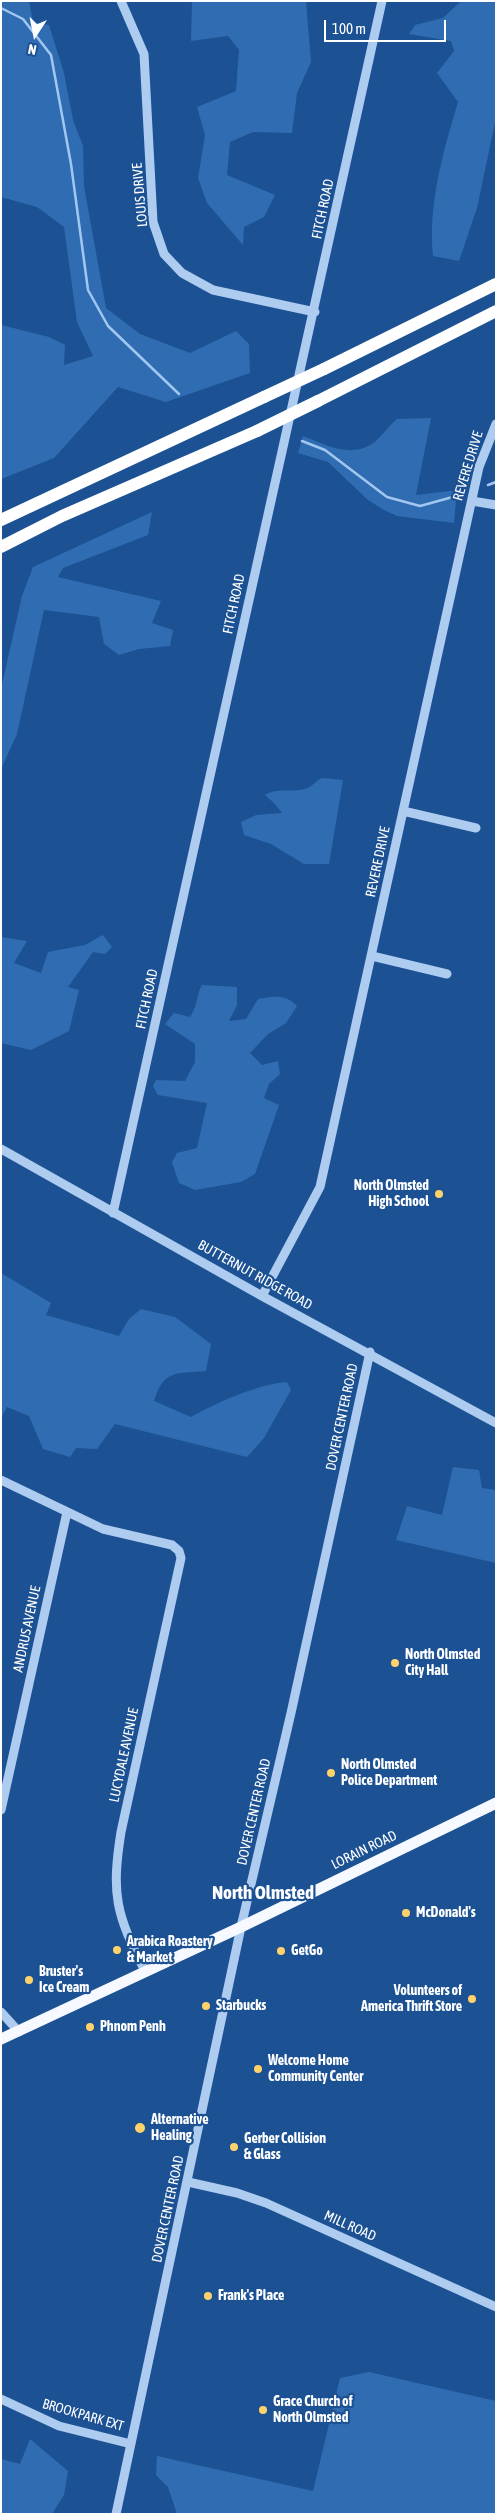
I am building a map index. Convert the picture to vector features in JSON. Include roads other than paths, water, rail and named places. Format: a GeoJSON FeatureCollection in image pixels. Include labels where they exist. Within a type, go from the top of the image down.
{"type":"FeatureCollection","features":[{"type":"Feature","properties":{"kind":"highway"},"geometry":{"type":"LineString","coordinates":[[1,520],[324,369],[496,284]]}},
{"type":"Feature","properties":{"kind":"highway"},"geometry":{"type":"LineString","coordinates":[[1,547],[62,516],[318,401],[496,311]]}},
{"type":"Feature","properties":{"kind":"main road","name":"LORAIN ROAD"},"geometry":{"type":"LineString","coordinates":[[1,2039],[241,1927],[496,1803]]}},
{"type":"Feature","properties":{"kind":"street","name":"LOUIS DRIVE"},"geometry":{"type":"LineString","coordinates":[[121,1],[144,54],[153,222],[164,254],[182,273],[213,290],[315,312]]}},
{"type":"Feature","properties":{"kind":"street","name":"FITCH ROAD"},"geometry":{"type":"LineString","coordinates":[[114,1213],[278,470],[315,312],[382,1]]}},
{"type":"Feature","properties":{"kind":"street","name":"REVERE DRIVE"},"geometry":{"type":"LineString","coordinates":[[262,1296],[320,1187],[479,467],[496,424]]}},
{"type":"Feature","properties":{"kind":"street"},"geometry":{"type":"LineString","coordinates":[[472,501],[496,505]]}},
{"type":"Feature","properties":{"kind":"street"},"geometry":{"type":"LineString","coordinates":[[403,812],[476,828]]}},
{"type":"Feature","properties":{"kind":"street"},"geometry":{"type":"LineString","coordinates":[[372,956],[447,974]]}},
{"type":"Feature","properties":{"kind":"street","name":"BUTTERNUT RIDGE ROAD"},"geometry":{"type":"LineString","coordinates":[[1,1149],[262,1296],[370,1352],[496,1423]]}},
{"type":"Feature","properties":{"kind":"street","name":"DOVER CENTER ROAD"},"geometry":{"type":"LineString","coordinates":[[116,2514],[241,1927],[289,1722],[370,1352]]}},
{"type":"Feature","properties":{"kind":"street"},"geometry":{"type":"LineString","coordinates":[[1,1480],[67,1512]]}},
{"type":"Feature","properties":{"kind":"street","name":"LUCYDALE AVENUE"},"geometry":{"type":"LineString","coordinates":[[67,1512],[103,1529],[172,1545],[179,1551],[181,1558],[121,1832],[115,1869],[116,1896],[120,1916],[145,1971]]}},
{"type":"Feature","properties":{"kind":"street","name":"ANDRUS AVENUE"},"geometry":{"type":"LineString","coordinates":[[1,1810],[67,1512]]}},
{"type":"Feature","properties":{"kind":"street"},"geometry":{"type":"LineString","coordinates":[[1,2012],[19,2032]]}},
{"type":"Feature","properties":{"kind":"street","name":"MILL ROAD"},"geometry":{"type":"LineString","coordinates":[[188,2182],[237,2193],[266,2204],[496,2307]]}},
{"type":"Feature","properties":{"kind":"street","name":"BROOKPARK EXT"},"geometry":{"type":"LineString","coordinates":[[1,2399],[59,2426],[131,2444]]}},
{"type":"Feature","properties":{"kind":"waterway"},"geometry":{"type":"LineString","coordinates":[[1,8],[23,19],[51,55],[71,164],[88,290],[108,326],[179,394]]}},
{"type":"Feature","properties":{"kind":"waterway"},"geometry":{"type":"LineString","coordinates":[[302,441],[325,450],[387,497],[420,506],[460,495]]}},
{"type":"Feature","properties":{"kind":"waterway"},"geometry":{"type":"LineString","coordinates":[[488,485],[496,482]]}},
{"type":"Feature","properties":{"kind":"place","name":"North Olmsted High School"},"geometry":{"type":"Point","coordinates":[439,1194]}},
{"type":"Feature","properties":{"kind":"place","name":"North Olmsted City Hall"},"geometry":{"type":"Point","coordinates":[395,1663]}},
{"type":"Feature","properties":{"kind":"place","name":"North Olmsted Police Department"},"geometry":{"type":"Point","coordinates":[331,1773]}},
{"type":"Feature","properties":{"kind":"place","name":"McDonald's"},"geometry":{"type":"Point","coordinates":[406,1913]}},
{"type":"Feature","properties":{"kind":"place","name":"Arabica Roastery & Market"},"geometry":{"type":"Point","coordinates":[117,1950]}},
{"type":"Feature","properties":{"kind":"place","name":"GetGo"},"geometry":{"type":"Point","coordinates":[281,1951]}},
{"type":"Feature","properties":{"kind":"place","name":"Bruster's Ice Cream"},"geometry":{"type":"Point","coordinates":[29,1980]}},
{"type":"Feature","properties":{"kind":"place","name":"Volunteers of America Thrift Store"},"geometry":{"type":"Point","coordinates":[472,1999]}},
{"type":"Feature","properties":{"kind":"place","name":"Starbucks"},"geometry":{"type":"Point","coordinates":[206,2006]}},
{"type":"Feature","properties":{"kind":"place","name":"Phnom Penh"},"geometry":{"type":"Point","coordinates":[90,2027]}},
{"type":"Feature","properties":{"kind":"place","name":"Welcome Home Community Center"},"geometry":{"type":"Point","coordinates":[258,2069]}},
{"type":"Feature","properties":{"kind":"place","name":"Alternative Healing"},"geometry":{"type":"Point","coordinates":[140,2128]}},
{"type":"Feature","properties":{"kind":"place","name":"Gerber Collision & Glass"},"geometry":{"type":"Point","coordinates":[234,2147]}},
{"type":"Feature","properties":{"kind":"place","name":"Frank's Place"},"geometry":{"type":"Point","coordinates":[208,2296]}},
{"type":"Feature","properties":{"kind":"place","name":"Grace Church of North Olmsted"},"geometry":{"type":"Point","coordinates":[263,2410]}},
{"type":"Feature","properties":{"kind":"district","name":"North Olmsted"},"geometry":{"type":"Point","coordinates":[263,1893]}}]}
